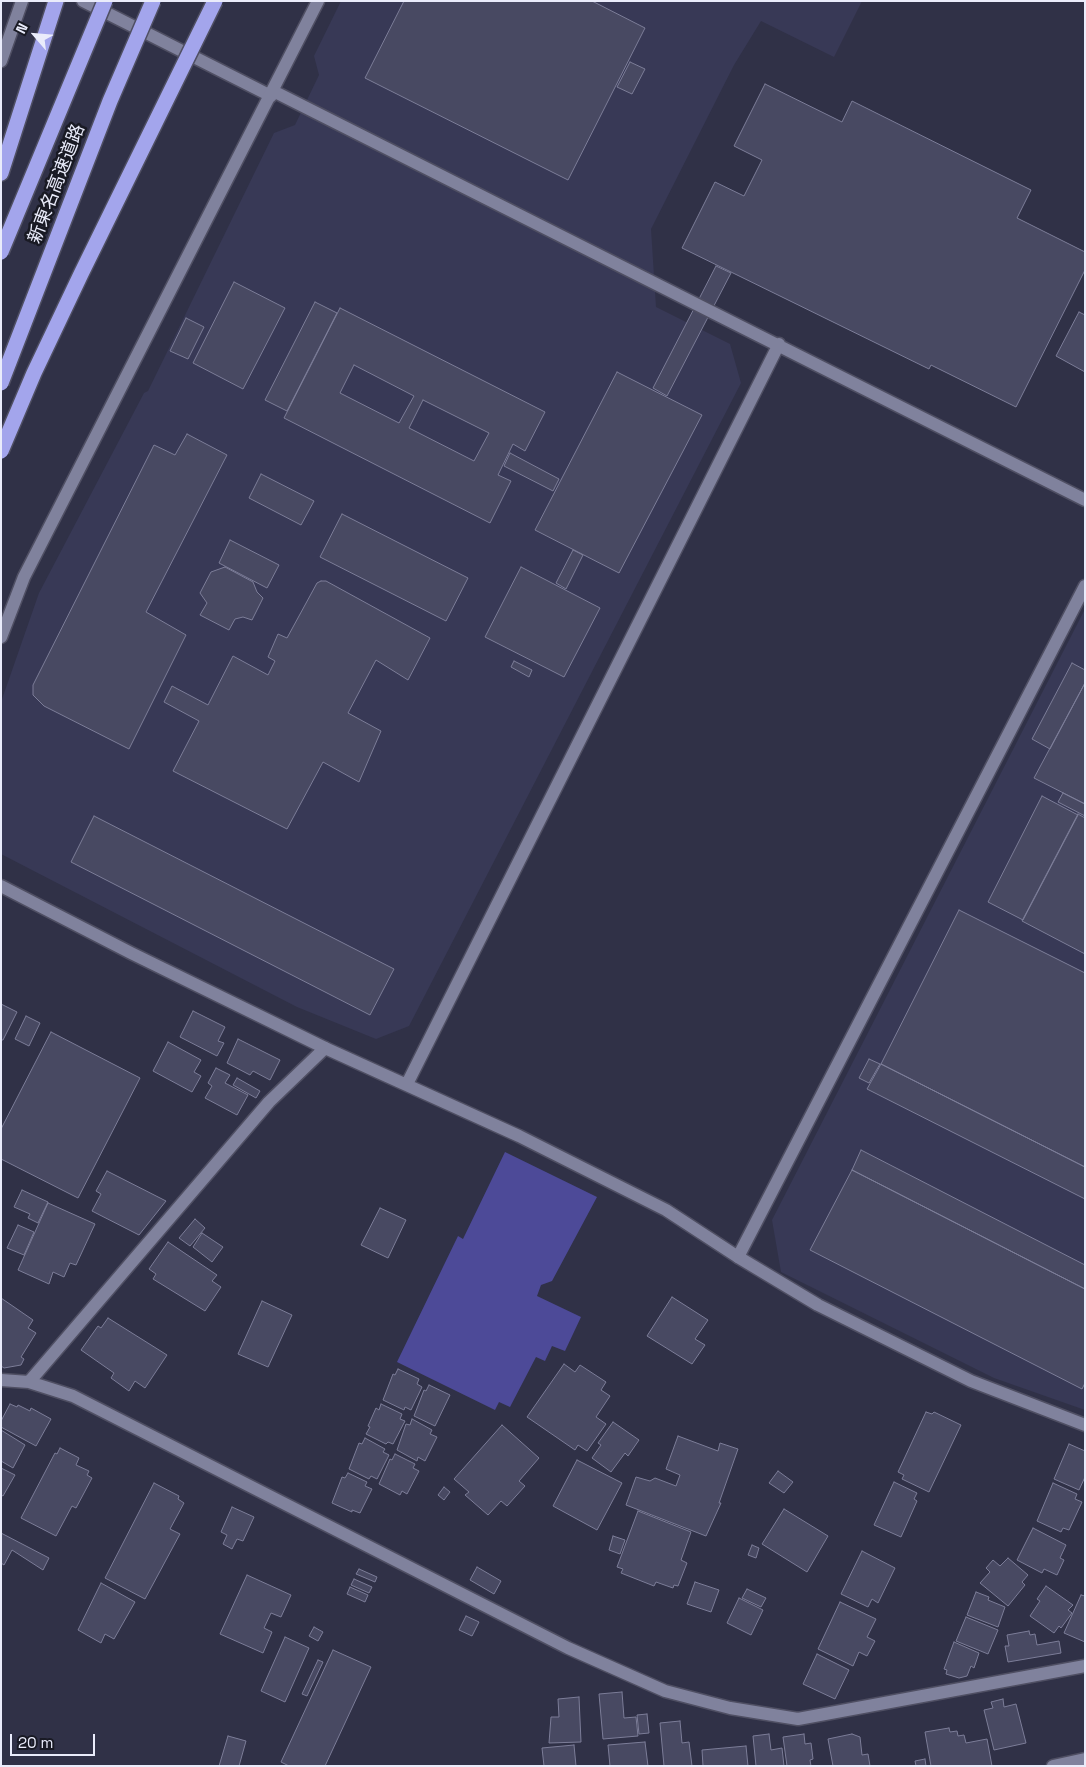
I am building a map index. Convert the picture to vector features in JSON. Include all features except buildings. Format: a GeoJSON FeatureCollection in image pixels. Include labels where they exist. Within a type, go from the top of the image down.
{"type":"FeatureCollection","features":[{"type":"Feature","properties":{"kind":"highway"},"geometry":{"type":"LineString","coordinates":[[1,173],[56,1]]}},
{"type":"Feature","properties":{"kind":"highway","name":"新東名高速道路"},"geometry":{"type":"LineString","coordinates":[[1,252],[105,1]]}},
{"type":"Feature","properties":{"kind":"highway","name":"新東名高速道路"},"geometry":{"type":"LineString","coordinates":[[1,383],[110,101],[153,1]]}},
{"type":"Feature","properties":{"kind":"highway"},"geometry":{"type":"LineString","coordinates":[[1,450],[80,274],[215,1]]}},
{"type":"Feature","properties":{"kind":"street"},"geometry":{"type":"LineString","coordinates":[[1,61],[22,1]]}},
{"type":"Feature","properties":{"kind":"street"},"geometry":{"type":"LineString","coordinates":[[83,1],[778,344],[1085,500]]}},
{"type":"Feature","properties":{"kind":"street"},"geometry":{"type":"LineString","coordinates":[[1,636],[24,577],[318,1]]}},
{"type":"Feature","properties":{"kind":"street"},"geometry":{"type":"LineString","coordinates":[[407,1084],[778,344]]}},
{"type":"Feature","properties":{"kind":"street"},"geometry":{"type":"LineString","coordinates":[[738,1257],[1085,586]]}},
{"type":"Feature","properties":{"kind":"street"},"geometry":{"type":"LineString","coordinates":[[1,886],[131,954],[325,1048],[519,1136],[666,1210],[738,1257],[818,1305],[971,1381],[1085,1425]]}},
{"type":"Feature","properties":{"kind":"street"},"geometry":{"type":"LineString","coordinates":[[29,1382],[269,1102],[325,1048]]}},
{"type":"Feature","properties":{"kind":"street"},"geometry":{"type":"LineString","coordinates":[[1,1380],[29,1382],[73,1396],[568,1648],[665,1691],[730,1708],[798,1719],[1085,1666]]}},
{"type":"Feature","properties":{"kind":"street"},"geometry":{"type":"LineString","coordinates":[[1053,1766],[1085,1759]]}},
{"type":"Feature","properties":{"kind":"shaded area"},"geometry":{"type":"Polygon","coordinates":[[[341,1],[862,1],[834,57],[761,21],[734,65],[651,229],[656,307],[730,344],[741,383],[409,1026],[376,1039],[297,1007],[1,854],[1,702],[39,593],[144,393],[148,391],[274,133],[295,125],[319,75],[314,56],[341,1]]]}},
{"type":"Feature","properties":{"kind":"shaded area"},"geometry":{"type":"Polygon","coordinates":[[[1085,609],[1085,1410],[994,1378],[781,1272],[772,1220],[1085,609]]]}},
{"type":"Feature","properties":{"kind":"shaded area"},"geometry":{"type":"Polygon","coordinates":[[[505,1152],[597,1197],[552,1281],[541,1285],[537,1296],[581,1317],[565,1351],[552,1346],[545,1361],[536,1357],[510,1407],[499,1402],[495,1410],[397,1362],[458,1236],[463,1239],[505,1152]]]}}]}
